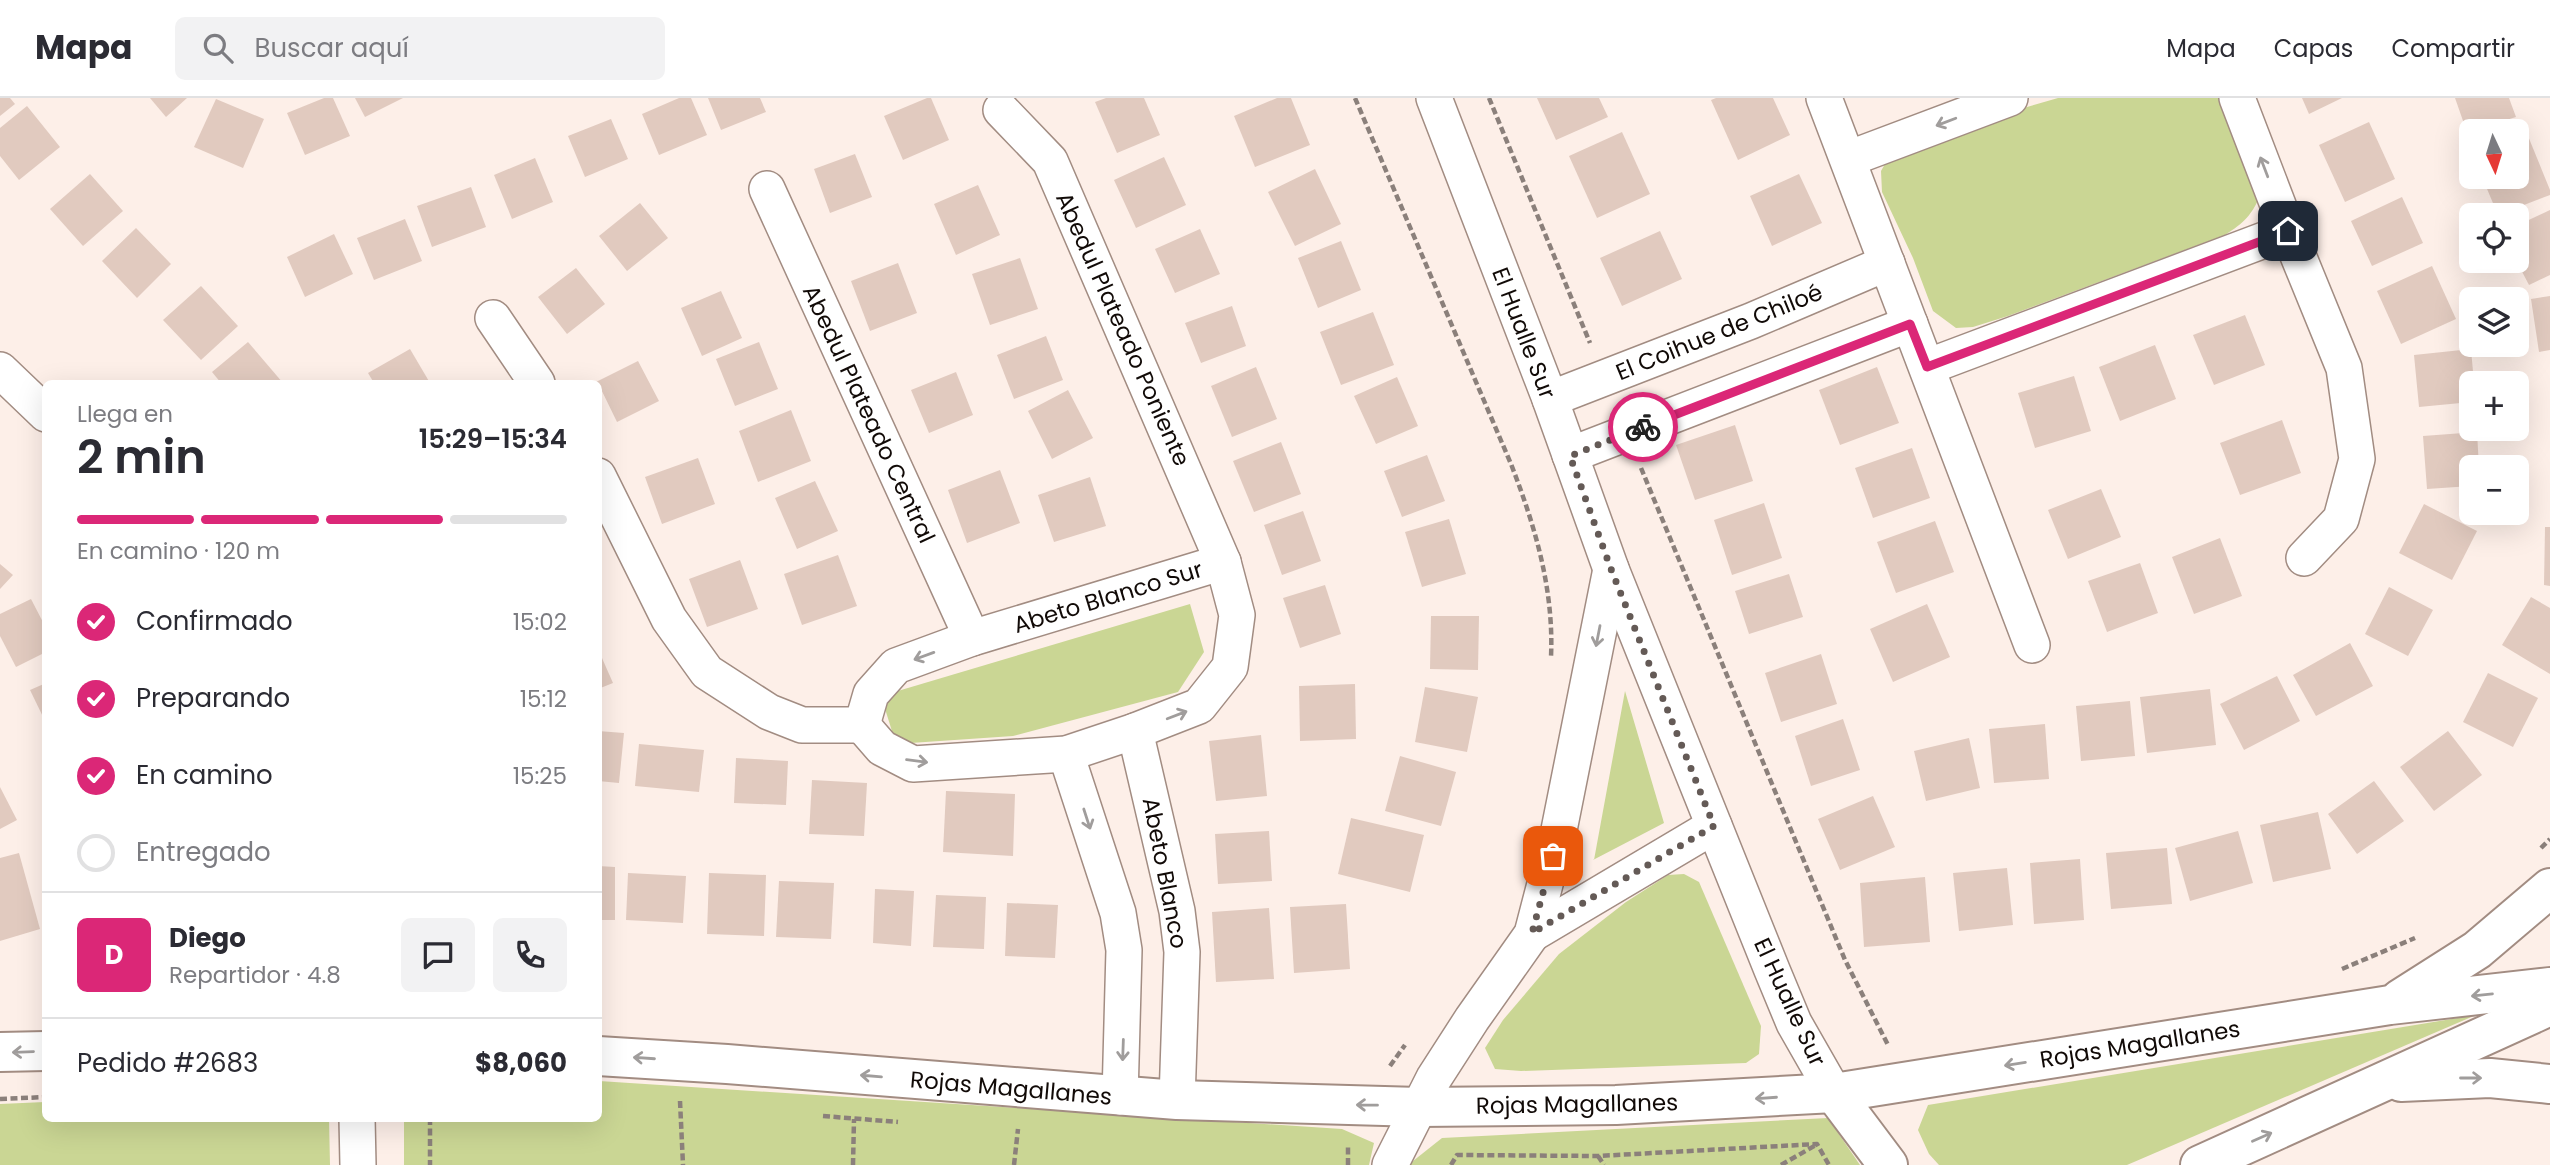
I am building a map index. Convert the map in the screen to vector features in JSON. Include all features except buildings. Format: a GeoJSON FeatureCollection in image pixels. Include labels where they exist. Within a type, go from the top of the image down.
{"type":"FeatureCollection","features":[{"type":"Feature","properties":{"kind":"street","name":"El Hualle Sur"},"geometry":{"type":"LineString","coordinates":[[1434,98],[1550,399],[1611,569],[1794,1023],[1834,1093],[1888,1165]]}},
{"type":"Feature","properties":{"kind":"street"},"geometry":{"type":"LineString","coordinates":[[1824,98],[2032,645]]}},
{"type":"Feature","properties":{"kind":"street"},"geometry":{"type":"LineString","coordinates":[[1848,159],[2010,98]]}},
{"type":"Feature","properties":{"kind":"street"},"geometry":{"type":"LineString","coordinates":[[2237,98],[2344,368],[2357,459],[2341,519],[2304,558]]}},
{"type":"Feature","properties":{"kind":"street","name":"Abedul Plateado Poniente"},"geometry":{"type":"LineString","coordinates":[[1001,110],[1050,161],[1223,562]]}},
{"type":"Feature","properties":{"kind":"street","name":"Abedul Plateado Central"},"geometry":{"type":"LineString","coordinates":[[767,189],[972,638]]}},
{"type":"Feature","properties":{"kind":"street"},"geometry":{"type":"LineString","coordinates":[[1927,367],[2288,231]]}},
{"type":"Feature","properties":{"kind":"street","name":"El Coihue de Chiloé"},"geometry":{"type":"LineString","coordinates":[[1550,399],[1751,321],[1887,262]]}},
{"type":"Feature","properties":{"kind":"street"},"geometry":{"type":"LineString","coordinates":[[493,318],[535,380]]}},
{"type":"Feature","properties":{"kind":"street"},"geometry":{"type":"LineString","coordinates":[[1570,456],[1910,324]]}},
{"type":"Feature","properties":{"kind":"street"},"geometry":{"type":"LineString","coordinates":[[0,370],[42,410]]}},
{"type":"Feature","properties":{"kind":"street"},"geometry":{"type":"LineString","coordinates":[[602,485],[669,619],[707,672],[769,712],[802,725],[862,725]]}},
{"type":"Feature","properties":{"kind":"street","name":"Abeto Blanco Sur"},"geometry":{"type":"LineString","coordinates":[[1223,562],[1237,615],[1230,667],[1199,706],[1066,754],[913,764],[882,748],[862,725],[872,694],[896,666],[972,638],[1223,562]]}},
{"type":"Feature","properties":{"kind":"street"},"geometry":{"type":"LineString","coordinates":[[1390,1165],[1427,1092],[1472,1019],[1532,933],[1559,830],[1611,569]]}},
{"type":"Feature","properties":{"kind":"street","name":"Abeto Blanco"},"geometry":{"type":"LineString","coordinates":[[1135,731],[1177,911],[1182,952],[1177,1100]]}},
{"type":"Feature","properties":{"kind":"street"},"geometry":{"type":"LineString","coordinates":[[1066,754],[1118,913],[1124,950],[1125,1002],[1120,1097]]}},
{"type":"Feature","properties":{"kind":"street"},"geometry":{"type":"LineString","coordinates":[[1532,933],[1714,826]]}},
{"type":"Feature","properties":{"kind":"street"},"geometry":{"type":"LineString","coordinates":[[2390,1005],[2477,950],[2550,888]]}},
{"type":"Feature","properties":{"kind":"street","name":"Rojas Magallanes"},"geometry":{"type":"LineString","coordinates":[[602,1056],[1177,1100],[1427,1092],[1616,1105],[1834,1093],[2390,1005],[2550,988]]}},
{"type":"Feature","properties":{"kind":"street"},"geometry":{"type":"LineString","coordinates":[[2200,1165],[2550,1006]]}},
{"type":"Feature","properties":{"kind":"street"},"geometry":{"type":"LineString","coordinates":[[0,1052],[42,1051]]}},
{"type":"Feature","properties":{"kind":"street"},"geometry":{"type":"LineString","coordinates":[[2378,1084],[2490,1078],[2550,1084]]}},
{"type":"Feature","properties":{"kind":"street"},"geometry":{"type":"LineString","coordinates":[[358,1122],[358,1165]]}},
{"type":"Feature","properties":{"kind":"path"},"geometry":{"type":"LineString","coordinates":[[1355,98],[1530,514],[1544,565],[1549,598],[1551,660]]}},
{"type":"Feature","properties":{"kind":"path"},"geometry":{"type":"LineString","coordinates":[[1489,98],[1604,378]]}},
{"type":"Feature","properties":{"kind":"path"},"geometry":{"type":"LineString","coordinates":[[1627,433],[1845,960],[1892,1052]]}},
{"type":"Feature","properties":{"kind":"path"},"geometry":{"type":"LineString","coordinates":[[2540,848],[2550,839]]}},
{"type":"Feature","properties":{"kind":"path"},"geometry":{"type":"LineString","coordinates":[[2339,970],[2425,933]]}},
{"type":"Feature","properties":{"kind":"path"},"geometry":{"type":"LineString","coordinates":[[1406,1044],[1384,1076],[1427,1092]]}},
{"type":"Feature","properties":{"kind":"path"},"geometry":{"type":"LineString","coordinates":[[0,1099],[42,1097]]}},
{"type":"Feature","properties":{"kind":"path"},"geometry":{"type":"LineString","coordinates":[[683,1165],[680,1100],[694,1101]]}},
{"type":"Feature","properties":{"kind":"path"},"geometry":{"type":"LineString","coordinates":[[814,1115],[909,1122]]}},
{"type":"Feature","properties":{"kind":"path"},"geometry":{"type":"LineString","coordinates":[[853,1165],[854,1119]]}},
{"type":"Feature","properties":{"kind":"path"},"geometry":{"type":"LineString","coordinates":[[430,1122],[430,1165]]}},
{"type":"Feature","properties":{"kind":"path"},"geometry":{"type":"LineString","coordinates":[[1005,1128],[1019,1129],[1014,1165]]}},
{"type":"Feature","properties":{"kind":"path"},"geometry":{"type":"LineString","coordinates":[[1451,1165],[1457,1155],[1598,1156],[1817,1144],[1829,1165]]}},
{"type":"Feature","properties":{"kind":"path"},"geometry":{"type":"LineString","coordinates":[[1598,1156],[1604,1165]]}},
{"type":"Feature","properties":{"kind":"green space"},"geometry":{"type":"Polygon","coordinates":[[[2058,98],[2223,98],[2261,193],[2255,207],[2238,226],[2225,235],[2008,316],[1973,327],[1956,328],[1933,311],[1913,258],[1882,192],[1881,171],[1893,150],[1923,137],[2058,98]]]}},
{"type":"Feature","properties":{"kind":"green space"},"geometry":{"type":"Polygon","coordinates":[[[1190,604],[1204,652],[1178,692],[1013,736],[896,744],[881,696],[1190,604]]]}},
{"type":"Feature","properties":{"kind":"green space"},"geometry":{"type":"Polygon","coordinates":[[[1625,691],[1664,823],[1594,859],[1625,691]]]}},
{"type":"Feature","properties":{"kind":"green space"},"geometry":{"type":"Polygon","coordinates":[[[1684,874],[1699,882],[1761,1026],[1759,1054],[1746,1063],[1521,1071],[1495,1069],[1485,1048],[1503,1020],[1559,954],[1626,902],[1668,875],[1684,874]]]}},
{"type":"Feature","properties":{"kind":"green space"},"geometry":{"type":"Polygon","coordinates":[[[2476,1015],[2127,1165],[1939,1165],[1929,1154],[1918,1130],[1928,1105],[2476,1015]]]}},
{"type":"Feature","properties":{"kind":"green space"},"geometry":{"type":"Polygon","coordinates":[[[602,1081],[1342,1129],[1374,1143],[1369,1165],[404,1165],[404,1122],[602,1122],[602,1081]]]}},
{"type":"Feature","properties":{"kind":"green space"},"geometry":{"type":"Polygon","coordinates":[[[42,1102],[42,1122],[329,1122],[330,1165],[0,1165],[0,1104],[42,1102]]]}},
{"type":"Feature","properties":{"kind":"green space"},"geometry":{"type":"Polygon","coordinates":[[[1828,1118],[1860,1165],[1408,1165],[1442,1138],[1828,1118]]]}},
{"type":"Feature","properties":{"kind":"way so far"},"geometry":{"type":"LineString","coordinates":[[1553,856],[1532,933],[1714,826],[1611,569],[1570,456],[1643,427]]}},
{"type":"Feature","properties":{"kind":"route"},"geometry":{"type":"LineString","coordinates":[[1643,427],[1910,324],[1927,367],[2288,231]]}}]}
